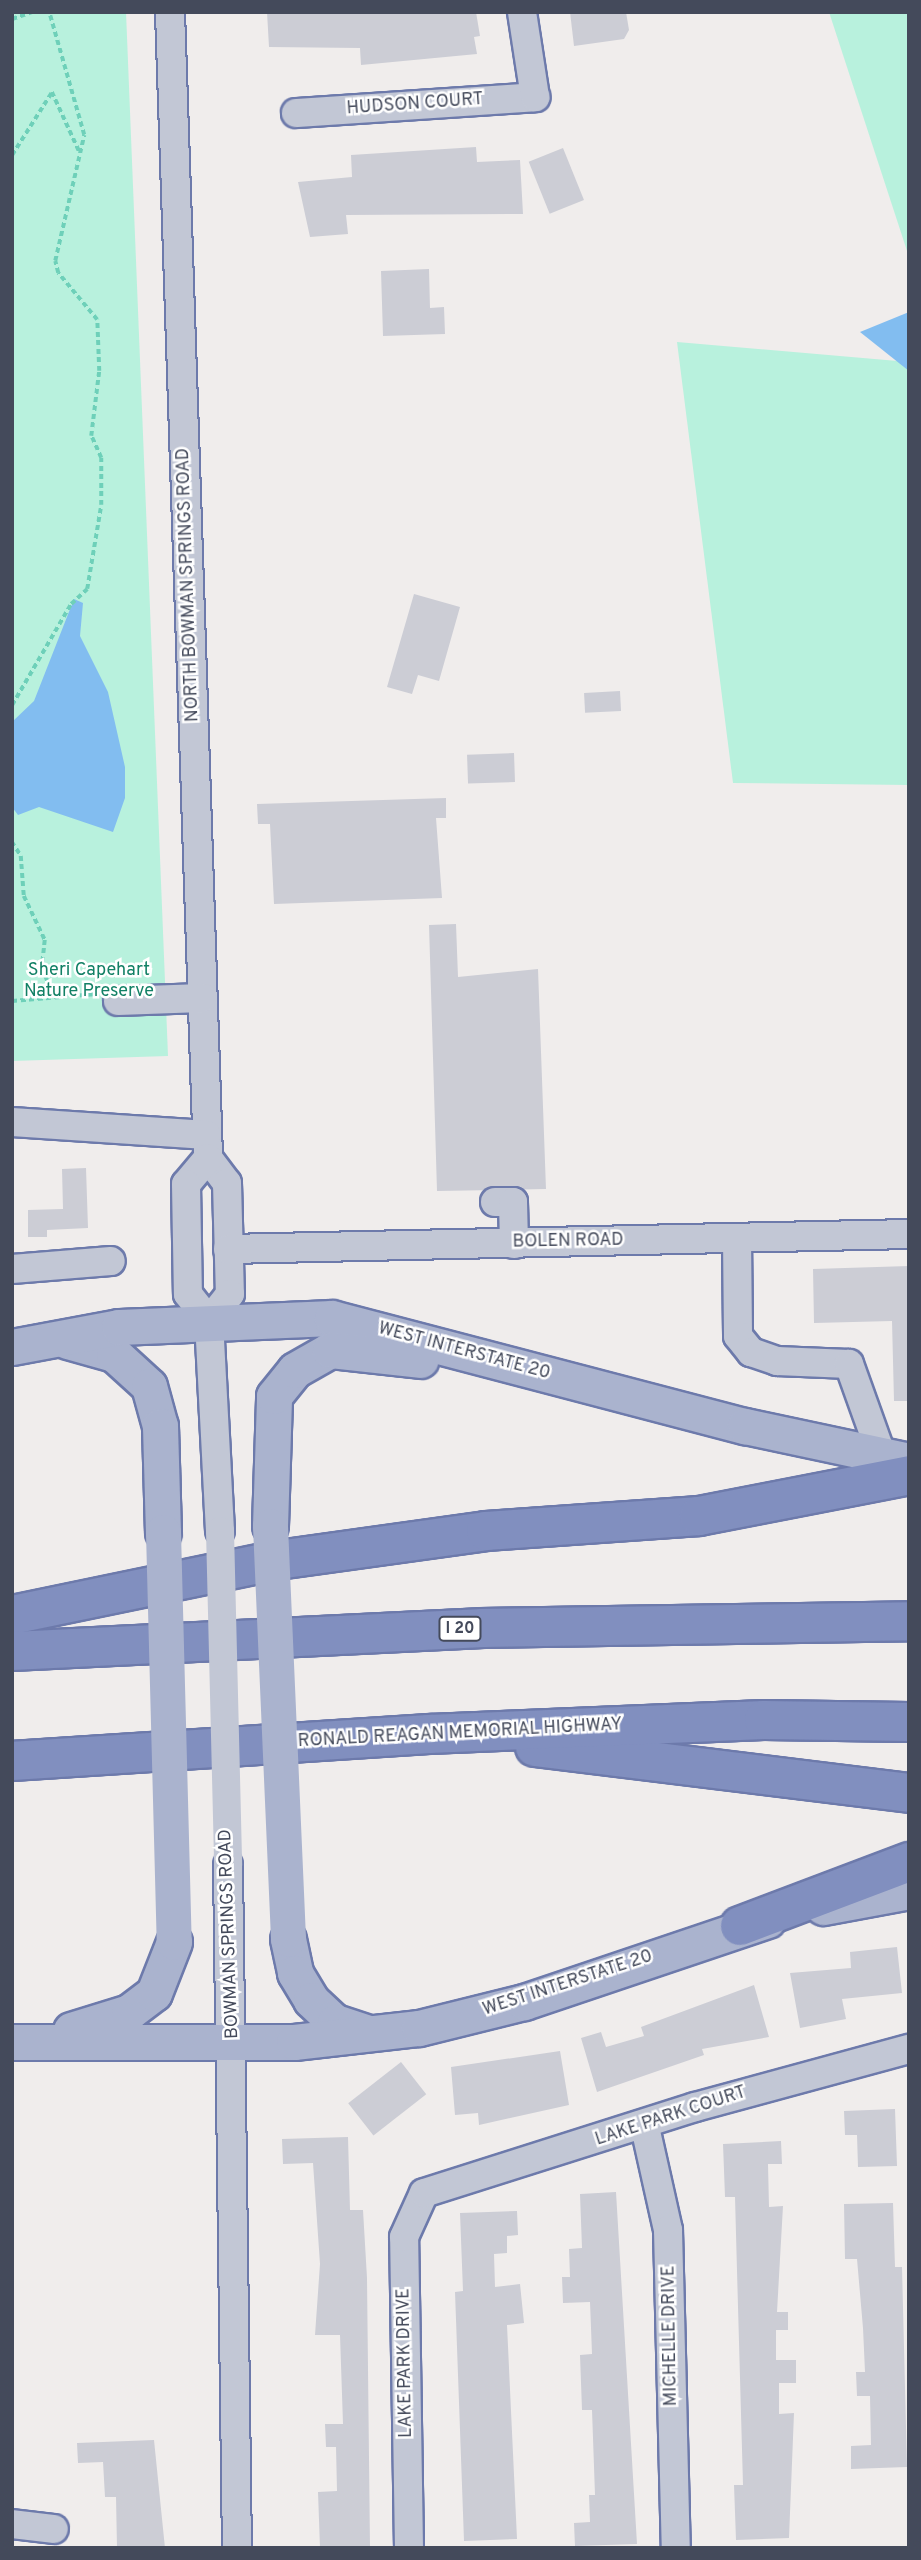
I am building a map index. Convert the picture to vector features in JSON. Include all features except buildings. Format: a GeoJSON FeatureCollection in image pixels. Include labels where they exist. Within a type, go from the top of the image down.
{"type":"FeatureCollection","features":[{"type":"Feature","properties":{"kind":"highway"},"geometry":{"type":"LineString","coordinates":[[12,1615],[278,1560],[486,1531],[699,1516],[900,1464]]}},
{"type":"Feature","properties":{"kind":"highway","name":"I 20"},"geometry":{"type":"LineString","coordinates":[[12,1651],[483,1628],[909,1621]]}},
{"type":"Feature","properties":{"kind":"highway","name":"RONALD REAGAN MEMORIAL HIGHWAY"},"geometry":{"type":"LineString","coordinates":[[12,1760],[429,1734],[764,1720],[909,1722]]}},
{"type":"Feature","properties":{"kind":"highway"},"geometry":{"type":"LineString","coordinates":[[429,1734],[909,1793]]}},
{"type":"Feature","properties":{"kind":"highway"},"geometry":{"type":"LineString","coordinates":[[740,1926],[909,1862]]}},
{"type":"Feature","properties":{"kind":"main road","name":"WEST INTERSTATE 20"},"geometry":{"type":"LineString","coordinates":[[12,1348],[55,1339],[208,1321],[332,1318],[900,1464]]}},
{"type":"Feature","properties":{"kind":"main road"},"geometry":{"type":"LineString","coordinates":[[12,2042],[129,2012],[154,1993],[174,1942],[160,1426],[149,1386],[114,1354],[55,1339]]}},
{"type":"Feature","properties":{"kind":"main road"},"geometry":{"type":"LineString","coordinates":[[369,2033],[335,2022],[311,2000],[295,1973],[288,1939],[270,1526],[274,1395],[295,1370],[330,1350],[472,1371],[541,1373]]}},
{"type":"Feature","properties":{"kind":"main road","name":"WEST INTERSTATE 20"},"geometry":{"type":"LineString","coordinates":[[12,2042],[234,2043],[369,2033],[524,2002],[740,1926],[909,1891]]}},
{"type":"Feature","properties":{"kind":"street","name":"NORTH BOWMAN SPRINGS ROAD"},"geometry":{"type":"LineString","coordinates":[[170,12],[207,1146]]}},
{"type":"Feature","properties":{"kind":"street","name":"HUDSON COURT"},"geometry":{"type":"LineString","coordinates":[[296,113],[535,97],[522,12]]}},
{"type":"Feature","properties":{"kind":"street"},"geometry":{"type":"LineString","coordinates":[[111,997],[202,998]]}},
{"type":"Feature","properties":{"kind":"street"},"geometry":{"type":"LineString","coordinates":[[12,1122],[207,1146]]}},
{"type":"Feature","properties":{"kind":"street"},"geometry":{"type":"LineString","coordinates":[[207,1146],[227,1183],[230,1294],[208,1321],[188,1294],[186,1184],[207,1146]]}},
{"type":"Feature","properties":{"kind":"street"},"geometry":{"type":"LineString","coordinates":[[495,1202],[513,1202],[514,1244]]}},
{"type":"Feature","properties":{"kind":"street","name":"BOLEN ROAD"},"geometry":{"type":"LineString","coordinates":[[228,1249],[909,1234]]}},
{"type":"Feature","properties":{"kind":"street"},"geometry":{"type":"LineString","coordinates":[[737,1238],[738,1336],[751,1352],[777,1361],[849,1364],[900,1464]]}},
{"type":"Feature","properties":{"kind":"street"},"geometry":{"type":"LineString","coordinates":[[12,1269],[111,1261]]}},
{"type":"Feature","properties":{"kind":"street","name":"BOWMAN SPRINGS ROAD"},"geometry":{"type":"LineString","coordinates":[[208,1321],[220,1531],[234,2043],[237,2548]]}},
{"type":"Feature","properties":{"kind":"street","name":"LAKE PARK COURT"},"geometry":{"type":"LineString","coordinates":[[433,2189],[909,2049]]}},
{"type":"Feature","properties":{"kind":"street","name":"MICHELLE DRIVE"},"geometry":{"type":"LineString","coordinates":[[645,2127],[668,2230],[676,2548]]}},
{"type":"Feature","properties":{"kind":"street","name":"LAKE PARK DRIVE"},"geometry":{"type":"LineString","coordinates":[[409,2548],[404,2236],[415,2203],[433,2189]]}},
{"type":"Feature","properties":{"kind":"street"},"geometry":{"type":"LineString","coordinates":[[12,2524],[54,2529]]}},
{"type":"Feature","properties":{"kind":"path"},"geometry":{"type":"LineString","coordinates":[[12,19],[32,12]]}},
{"type":"Feature","properties":{"kind":"path"},"geometry":{"type":"LineString","coordinates":[[12,705],[71,604],[87,589],[98,546],[101,458],[91,436],[97,320],[58,273],[55,261],[84,135],[49,12]]}},
{"type":"Feature","properties":{"kind":"path"},"geometry":{"type":"LineString","coordinates":[[12,155],[52,92],[80,153]]}},
{"type":"Feature","properties":{"kind":"path"},"geometry":{"type":"LineString","coordinates":[[12,842],[21,856],[24,896],[45,940],[42,968],[54,996]]}},
{"type":"Feature","properties":{"kind":"path"},"geometry":{"type":"LineString","coordinates":[[12,1001],[54,996],[111,997]]}},
{"type":"Feature","properties":{"kind":"green space","name":"Sheri Capehart Nature Preserve"},"geometry":{"type":"Polygon","coordinates":[[[12,12],[126,12],[168,1056],[12,1061],[12,12]]]}},
{"type":"Feature","properties":{"kind":"green space"},"geometry":{"type":"Polygon","coordinates":[[[829,12],[909,12],[909,257],[829,12]]]}},
{"type":"Feature","properties":{"kind":"green space"},"geometry":{"type":"Polygon","coordinates":[[[677,342],[909,362],[909,785],[733,783],[677,342]]]}},
{"type":"Feature","properties":{"kind":"water"},"geometry":{"type":"Polygon","coordinates":[[[909,312],[909,371],[860,332],[909,312]]]}},
{"type":"Feature","properties":{"kind":"water"},"geometry":{"type":"Polygon","coordinates":[[[74,599],[83,603],[80,636],[108,692],[125,767],[125,798],[113,832],[39,807],[18,815],[12,807],[12,722],[34,701],[74,599]]]}}]}
